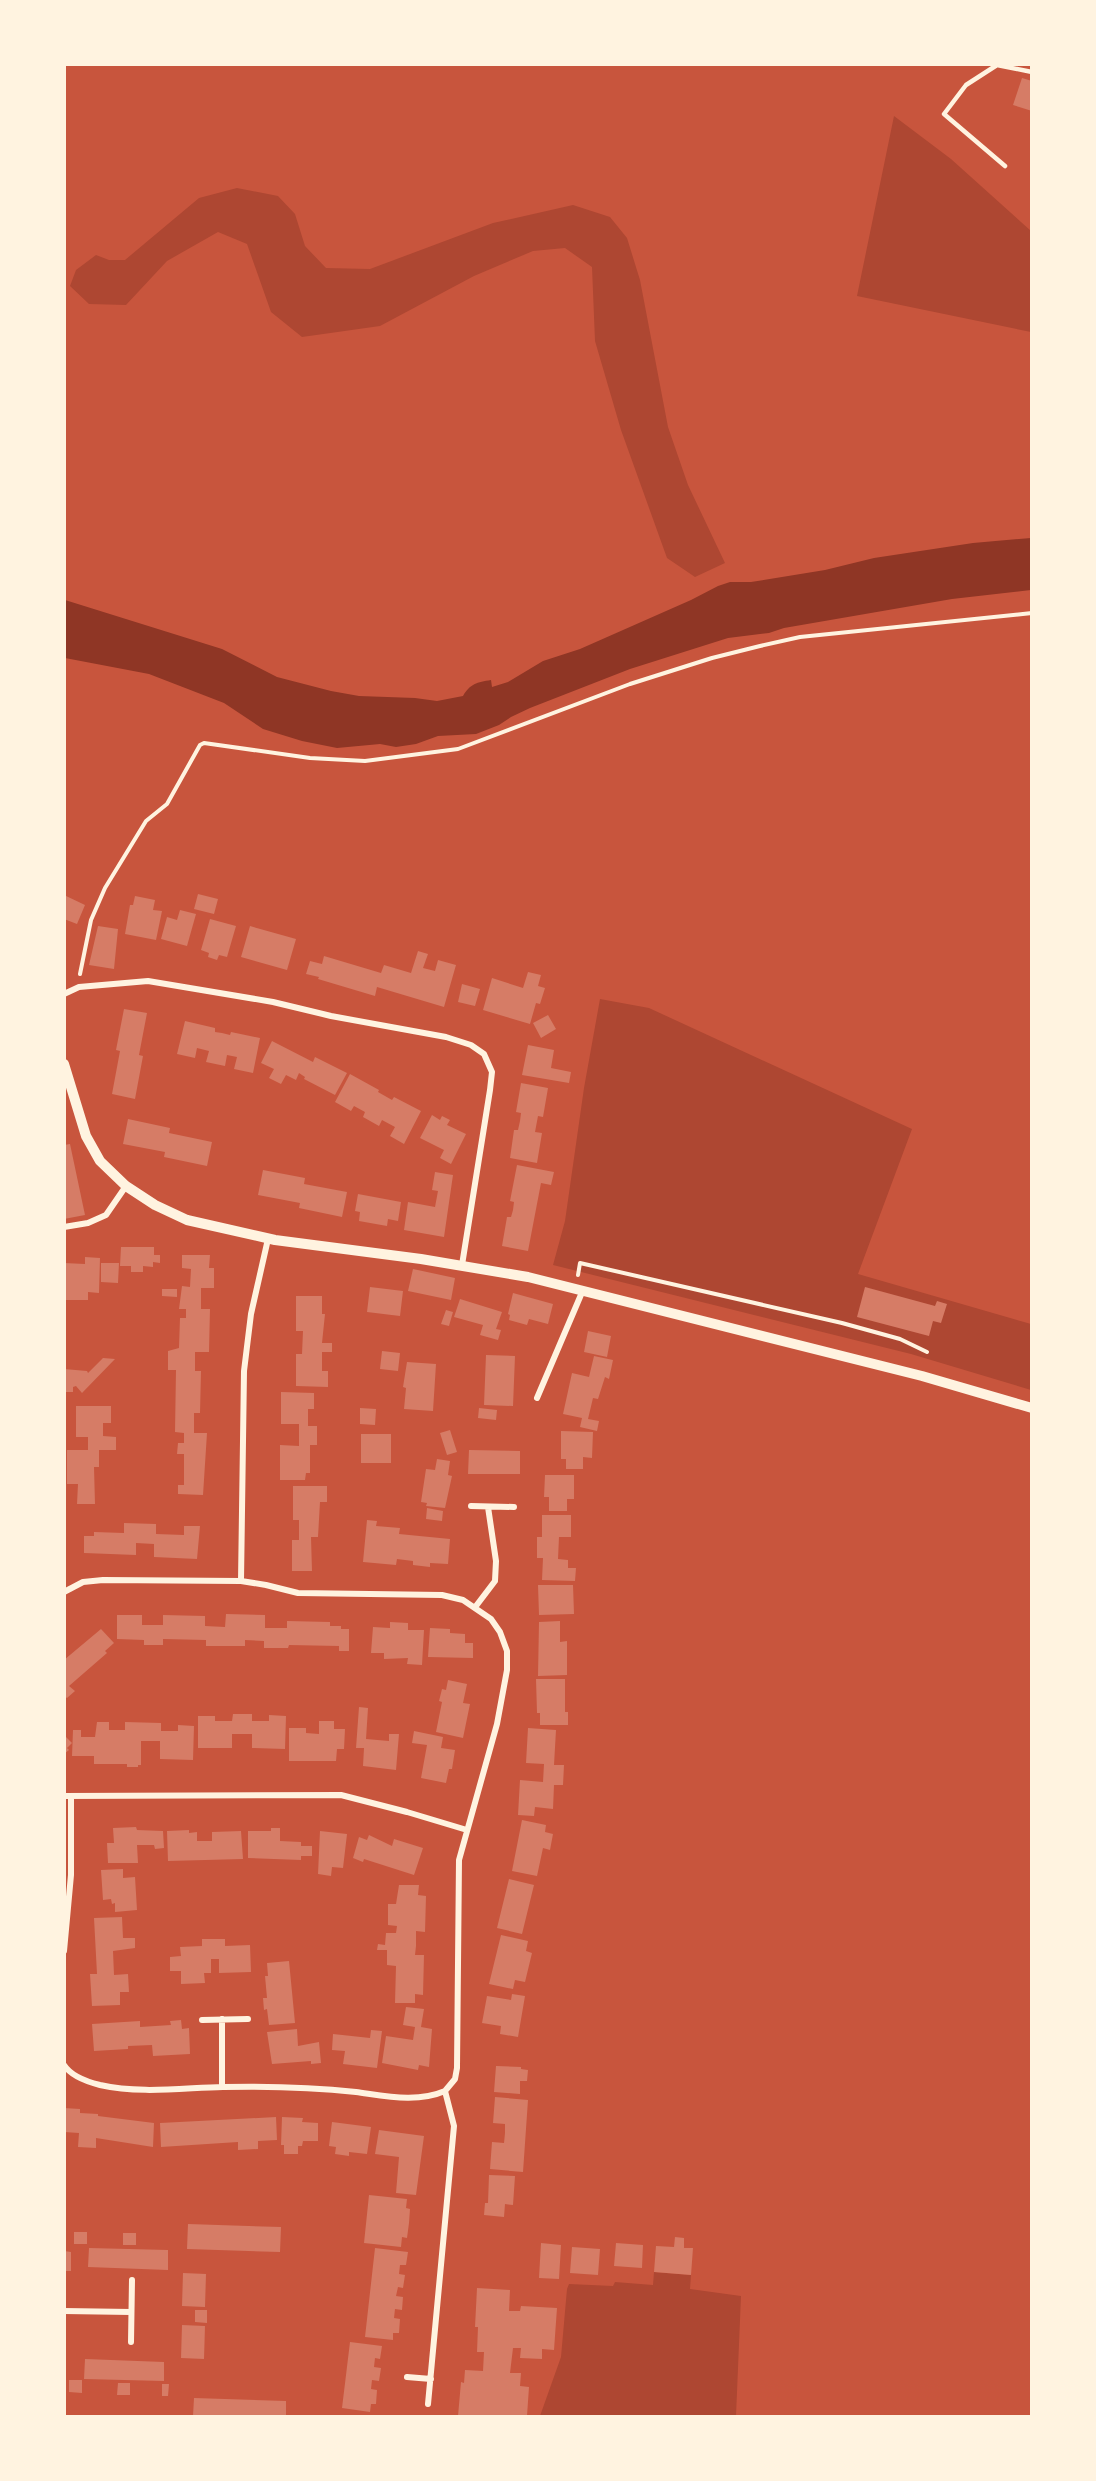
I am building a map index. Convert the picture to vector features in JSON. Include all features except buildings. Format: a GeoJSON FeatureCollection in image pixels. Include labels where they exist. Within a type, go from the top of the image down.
{"type":"FeatureCollection","features":[{"type":"Feature","properties":{"kind":"street"},"geometry":{"type":"LineString","coordinates":[[64,994],[79,987],[148,981],[273,1002],[331,1016],[446,1037],[471,1045],[484,1054],[492,1072],[462,1265]]}},
{"type":"Feature","properties":{"kind":"street"},"geometry":{"type":"LineString","coordinates":[[64,1064],[86,1136],[100,1161],[126,1186],[155,1205],[187,1220],[268,1239],[462,1265],[528,1277],[922,1376],[1032,1408]]}},
{"type":"Feature","properties":{"kind":"street"},"geometry":{"type":"LineString","coordinates":[[64,1227],[88,1223],[106,1215],[126,1186]]}},
{"type":"Feature","properties":{"kind":"street"},"geometry":{"type":"LineString","coordinates":[[241,1581],[244,1371],[251,1314],[268,1239]]}},
{"type":"Feature","properties":{"kind":"street"},"geometry":{"type":"LineString","coordinates":[[537,1398],[579,1289]]}},
{"type":"Feature","properties":{"kind":"street"},"geometry":{"type":"LineString","coordinates":[[471,1506],[514,1507]]}},
{"type":"Feature","properties":{"kind":"street"},"geometry":{"type":"LineString","coordinates":[[476,1606],[495,1581],[496,1561],[488,1507]]}},
{"type":"Feature","properties":{"kind":"street"},"geometry":{"type":"LineString","coordinates":[[64,2065],[78,2077],[99,2085],[161,2091],[222,2087],[305,2086],[404,2098],[430,2098],[445,2091],[455,2079],[457,2068],[459,1860],[497,1724],[507,1670],[507,1652],[500,1632],[491,1619],[476,1606],[442,1595],[298,1593],[241,1581],[104,1580],[83,1582],[65,1589]]}},
{"type":"Feature","properties":{"kind":"street"},"geometry":{"type":"LineString","coordinates":[[64,1951],[71,1875],[68,1796],[341,1795],[467,1830]]}},
{"type":"Feature","properties":{"kind":"street"},"geometry":{"type":"LineString","coordinates":[[222,2019],[222,2087]]}},
{"type":"Feature","properties":{"kind":"street"},"geometry":{"type":"LineString","coordinates":[[202,2020],[248,2019]]}},
{"type":"Feature","properties":{"kind":"street"},"geometry":{"type":"LineString","coordinates":[[428,2404],[454,2126],[445,2091]]}},
{"type":"Feature","properties":{"kind":"street"},"geometry":{"type":"LineString","coordinates":[[131,2342],[132,2280]]}},
{"type":"Feature","properties":{"kind":"street"},"geometry":{"type":"LineString","coordinates":[[64,2311],[131,2312]]}},
{"type":"Feature","properties":{"kind":"street"},"geometry":{"type":"LineString","coordinates":[[407,2377],[431,2379]]}},
{"type":"Feature","properties":{"kind":"lane"},"geometry":{"type":"LineString","coordinates":[[1005,166],[944,114],[966,85],[997,65],[1032,72]]}},
{"type":"Feature","properties":{"kind":"path"},"geometry":{"type":"LineString","coordinates":[[79,987],[92,920],[105,888],[146,820],[167,804],[200,745],[204,743],[310,758],[365,761],[458,749],[630,684],[712,658],[760,646],[800,638],[1032,613]]}},
{"type":"Feature","properties":{"kind":"path"},"geometry":{"type":"LineString","coordinates":[[579,1289],[580,1263],[842,1323],[900,1339],[927,1352]]}},
{"type":"Feature","properties":{"kind":"shaded area"},"geometry":{"type":"Polygon","coordinates":[[[894,116],[951,159],[1031,231],[1031,332],[857,296],[894,116]]]}},
{"type":"Feature","properties":{"kind":"shaded area"},"geometry":{"type":"Polygon","coordinates":[[[237,188],[278,196],[295,214],[305,246],[326,268],[370,269],[493,223],[573,205],[610,217],[627,238],[640,280],[668,427],[688,485],[725,563],[695,577],[667,558],[621,430],[595,341],[592,267],[565,248],[533,251],[474,276],[380,326],[302,337],[271,312],[247,244],[218,232],[167,261],[126,305],[89,304],[70,286],[76,270],[96,255],[109,260],[125,260],[199,198],[237,188]]]}},
{"type":"Feature","properties":{"kind":"shaded area"},"geometry":{"type":"Polygon","coordinates":[[[1031,538],[1031,590],[952,599],[784,628],[769,633],[728,638],[630,669],[530,708],[499,725],[476,734],[438,736],[416,744],[396,747],[380,744],[337,748],[302,741],[263,729],[224,703],[149,674],[65,658],[65,600],[222,649],[277,677],[359,696],[437,701],[463,696],[474,684],[491,680],[492,687],[508,682],[543,661],[580,649],[730,582],[751,582],[825,570],[874,558],[973,543],[1031,538]]]}},
{"type":"Feature","properties":{"kind":"shaded area"},"geometry":{"type":"Polygon","coordinates":[[[600,999],[649,1008],[912,1129],[858,1274],[1031,1324],[1031,1390],[911,1354],[553,1265],[565,1221],[584,1088],[600,999]]]}},
{"type":"Feature","properties":{"kind":"shaded area"},"geometry":{"type":"Polygon","coordinates":[[[654,2272],[691,2275],[690,2289],[741,2296],[736,2416],[540,2416],[561,2357],[569,2284],[613,2286],[615,2282],[653,2285],[654,2272]]]}}]}
